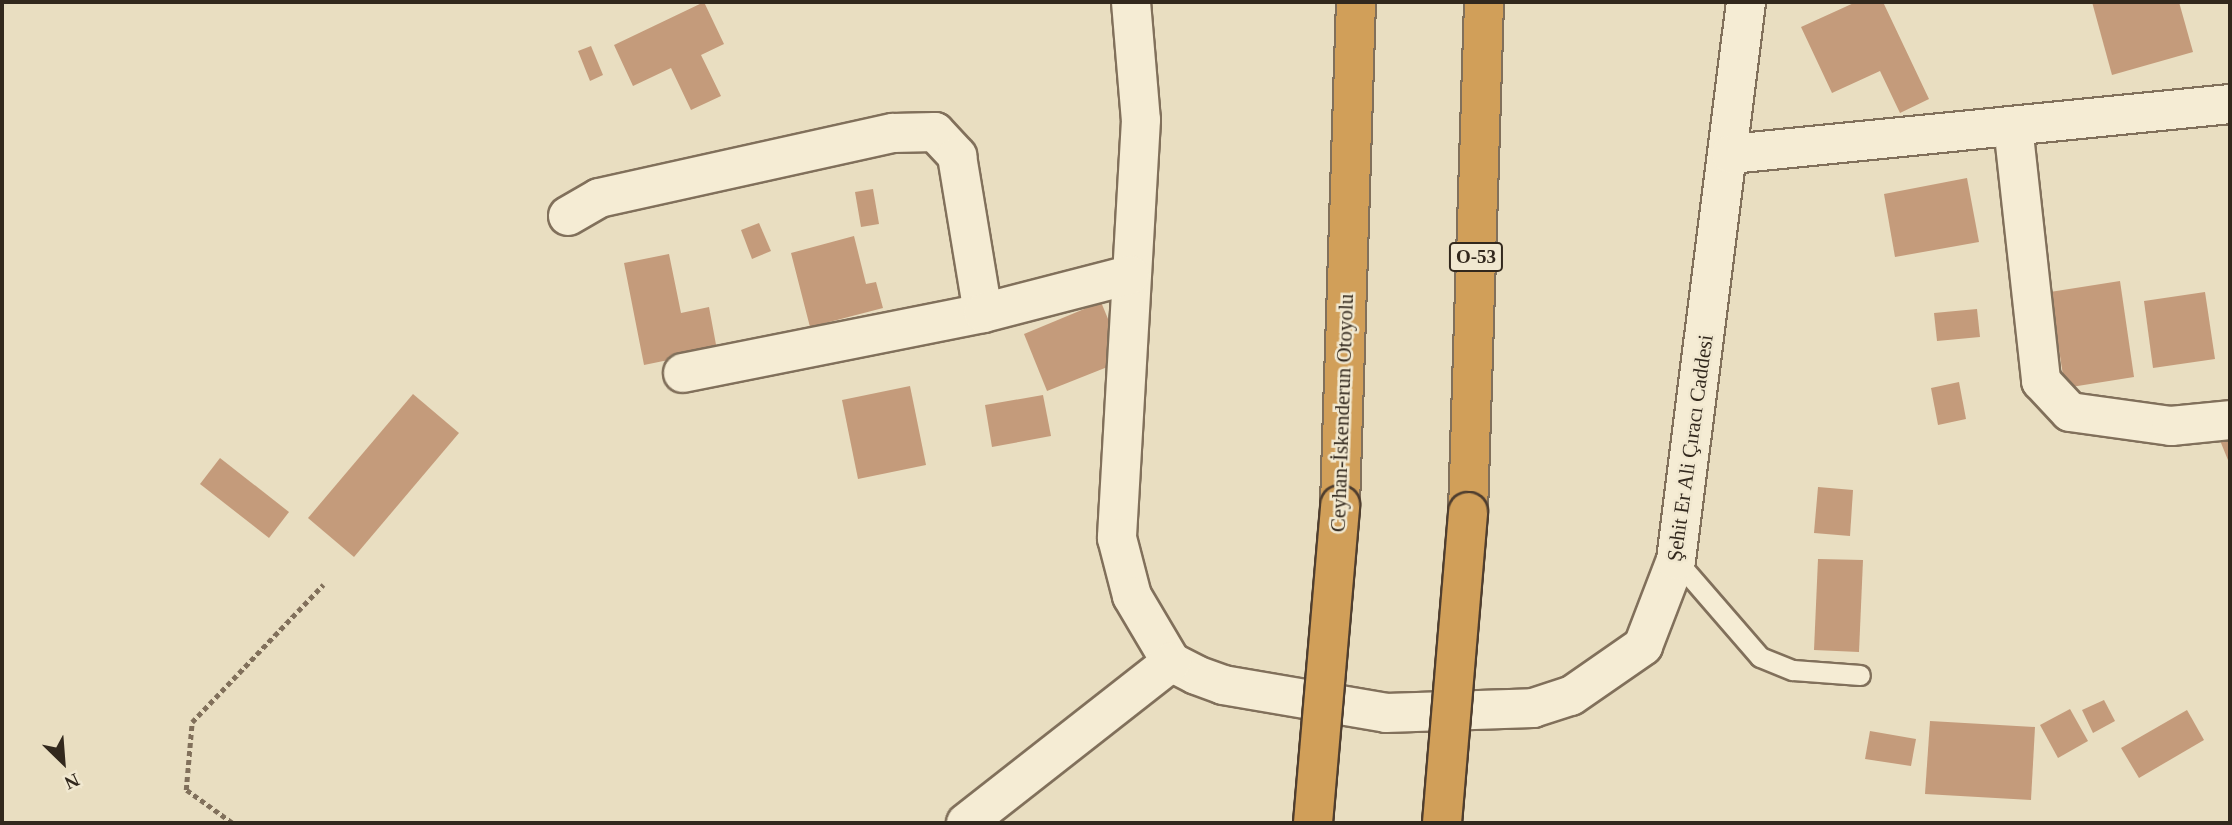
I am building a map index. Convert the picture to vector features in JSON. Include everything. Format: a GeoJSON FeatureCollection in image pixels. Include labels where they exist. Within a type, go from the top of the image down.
{"type":"FeatureCollection","features":[{"type":"Feature","properties":{"kind":"highway","name":"Ceyhan-İskenderun Otoyolu"},"geometry":{"type":"LineString","coordinates":[[1314,823],[1340,505],[1356,2]]}},
{"type":"Feature","properties":{"kind":"highway","name":"O-53"},"geometry":{"type":"LineString","coordinates":[[1442,823],[1468,512],[1484,2]]}},
{"type":"Feature","properties":{"kind":"street"},"geometry":{"type":"LineString","coordinates":[[965,823],[1171,662],[1132,596],[1117,538],[1140,120],[1131,2]]}},
{"type":"Feature","properties":{"kind":"street","name":"Şehit Er Ali Çıracı Caddesi"},"geometry":{"type":"LineString","coordinates":[[1171,662],[1223,685],[1386,713],[1533,708],[1571,696],[1643,646],[1676,560],[1731,153],[1746,2]]}},
{"type":"Feature","properties":{"kind":"street"},"geometry":{"type":"LineString","coordinates":[[1731,153],[2230,104]]}},
{"type":"Feature","properties":{"kind":"street"},"geometry":{"type":"LineString","coordinates":[[2013,126],[2041,381],[2070,412],[2171,426],[2230,420]]}},
{"type":"Feature","properties":{"kind":"street"},"geometry":{"type":"LineString","coordinates":[[568,216],[612,195],[893,133],[935,132],[957,156],[983,313]]}},
{"type":"Feature","properties":{"kind":"street"},"geometry":{"type":"LineString","coordinates":[[684,373],[983,313],[1130,275]]}},
{"type":"Feature","properties":{"kind":"lane"},"geometry":{"type":"LineString","coordinates":[[1676,560],[1760,657],[1793,670],[1860,675]]}},
{"type":"Feature","properties":{"kind":"path"},"geometry":{"type":"LineString","coordinates":[[232,823],[186,790],[192,722],[323,585]]}},
{"type":"Feature","properties":{"kind":"building"},"geometry":{"type":"Polygon","coordinates":[[[704,2],[724,44],[701,55],[721,96],[691,110],[671,68],[633,86],[614,45],[704,2]]]}},
{"type":"Feature","properties":{"kind":"building"},"geometry":{"type":"Polygon","coordinates":[[[1856,2],[1883,2],[1929,99],[1900,113],[1880,71],[1832,93],[1801,27],[1856,2]]]}},
{"type":"Feature","properties":{"kind":"building"},"geometry":{"type":"Polygon","coordinates":[[[2092,2],[2179,2],[2193,52],[2112,75],[2092,2]]]}},
{"type":"Feature","properties":{"kind":"building"},"geometry":{"type":"Polygon","coordinates":[[[591,46],[603,75],[590,81],[578,51],[591,46]]]}},
{"type":"Feature","properties":{"kind":"building"},"geometry":{"type":"Polygon","coordinates":[[[1967,178],[1979,242],[1895,257],[1884,194],[1967,178]]]}},
{"type":"Feature","properties":{"kind":"building"},"geometry":{"type":"Polygon","coordinates":[[[873,189],[879,224],[861,227],[855,192],[873,189]]]}},
{"type":"Feature","properties":{"kind":"building"},"geometry":{"type":"Polygon","coordinates":[[[759,223],[771,251],[752,259],[741,230],[759,223]]]}},
{"type":"Feature","properties":{"kind":"building"},"geometry":{"type":"Polygon","coordinates":[[[854,236],[866,284],[876,282],[883,308],[810,327],[791,253],[854,236]]]}},
{"type":"Feature","properties":{"kind":"building"},"geometry":{"type":"Polygon","coordinates":[[[669,254],[681,313],[709,307],[717,350],[644,365],[624,263],[669,254]]]}},
{"type":"Feature","properties":{"kind":"building"},"geometry":{"type":"Polygon","coordinates":[[[2120,281],[2134,377],[2065,388],[2050,292],[2120,281]]]}},
{"type":"Feature","properties":{"kind":"building"},"geometry":{"type":"Polygon","coordinates":[[[2205,292],[2215,359],[2153,368],[2144,301],[2205,292]]]}},
{"type":"Feature","properties":{"kind":"building"},"geometry":{"type":"Polygon","coordinates":[[[1101,302],[1125,360],[1047,391],[1024,334],[1101,302]]]}},
{"type":"Feature","properties":{"kind":"building"},"geometry":{"type":"Polygon","coordinates":[[[1977,309],[1980,337],[1937,341],[1934,313],[1977,309]]]}},
{"type":"Feature","properties":{"kind":"building"},"geometry":{"type":"Polygon","coordinates":[[[1959,382],[1966,419],[1938,425],[1931,388],[1959,382]]]}},
{"type":"Feature","properties":{"kind":"building"},"geometry":{"type":"Polygon","coordinates":[[[910,386],[926,465],[858,479],[842,400],[910,386]]]}},
{"type":"Feature","properties":{"kind":"building"},"geometry":{"type":"Polygon","coordinates":[[[413,394],[459,433],[354,557],[308,518],[413,394]]]}},
{"type":"Feature","properties":{"kind":"building"},"geometry":{"type":"Polygon","coordinates":[[[1043,395],[1051,436],[992,447],[985,405],[1043,395]]]}},
{"type":"Feature","properties":{"kind":"building"},"geometry":{"type":"Polygon","coordinates":[[[2230,437],[2230,465],[2219,438],[2230,437]]]}},
{"type":"Feature","properties":{"kind":"building"},"geometry":{"type":"Polygon","coordinates":[[[220,458],[289,512],[269,538],[200,484],[220,458]]]}},
{"type":"Feature","properties":{"kind":"building"},"geometry":{"type":"Polygon","coordinates":[[[1818,487],[1853,490],[1850,536],[1814,533],[1818,487]]]}},
{"type":"Feature","properties":{"kind":"building"},"geometry":{"type":"Polygon","coordinates":[[[1818,559],[1863,560],[1859,652],[1814,650],[1818,559]]]}},
{"type":"Feature","properties":{"kind":"building"},"geometry":{"type":"Polygon","coordinates":[[[2104,700],[2115,721],[2093,733],[2082,710],[2104,700]]]}},
{"type":"Feature","properties":{"kind":"building"},"geometry":{"type":"Polygon","coordinates":[[[2070,709],[2088,741],[2058,758],[2040,725],[2070,709]]]}},
{"type":"Feature","properties":{"kind":"building"},"geometry":{"type":"Polygon","coordinates":[[[2187,710],[2204,740],[2139,778],[2121,748],[2187,710]]]}},
{"type":"Feature","properties":{"kind":"building"},"geometry":{"type":"Polygon","coordinates":[[[1930,721],[2035,727],[2031,800],[1925,794],[1930,721]]]}},
{"type":"Feature","properties":{"kind":"building"},"geometry":{"type":"Polygon","coordinates":[[[1870,731],[1916,739],[1911,766],[1865,759],[1870,731]]]}}]}
